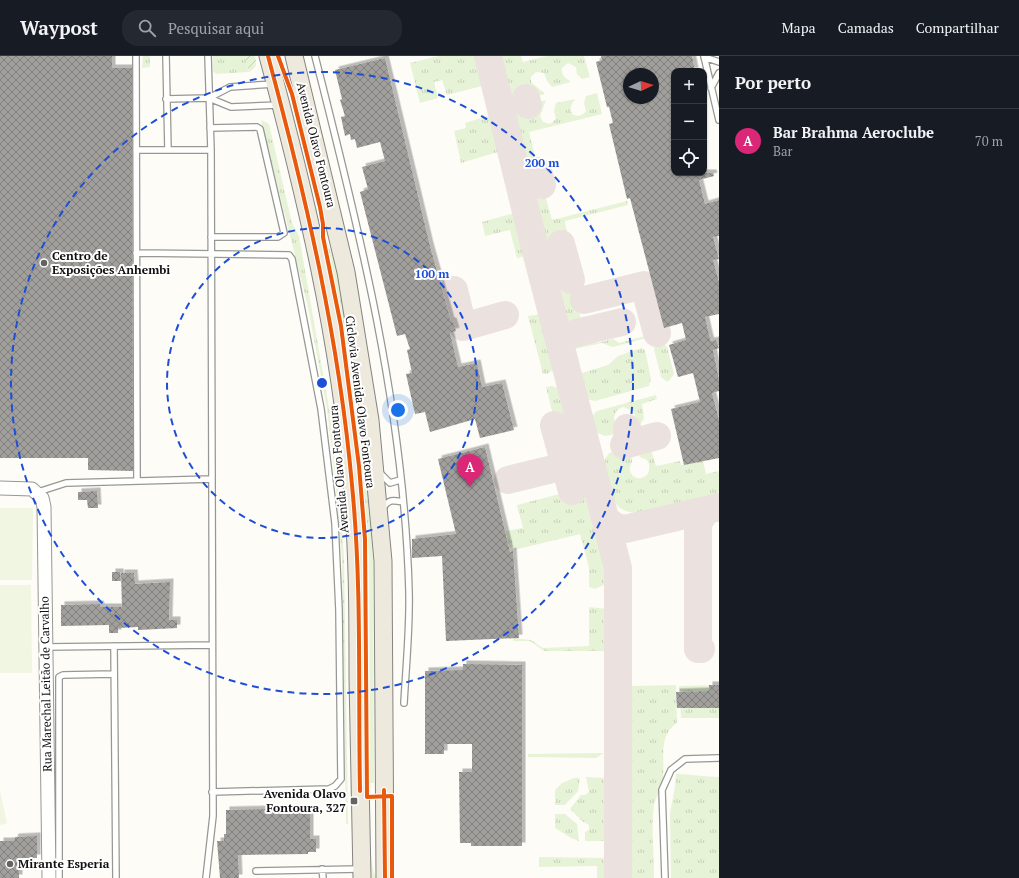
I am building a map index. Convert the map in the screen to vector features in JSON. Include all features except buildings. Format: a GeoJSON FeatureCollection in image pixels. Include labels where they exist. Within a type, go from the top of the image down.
{"type":"FeatureCollection","features":[{"type":"Feature","properties":{"kind":"main road","name":"Avenida Olavo Fontoura"},"geometry":{"type":"LineString","coordinates":[[294,56],[346,272],[365,381],[375,466],[383,561],[385,878]]}},
{"type":"Feature","properties":{"kind":"main road","name":"Avenida Olavo Fontoura"},"geometry":{"type":"LineString","coordinates":[[269,57],[307,208],[324,285],[343,398],[352,484],[357,555],[362,873]]}},
{"type":"Feature","properties":{"kind":"main road"},"geometry":{"type":"LineString","coordinates":[[360,818],[365,822],[374,824],[384,819]]}},
{"type":"Feature","properties":{"kind":"main road"},"geometry":{"type":"LineString","coordinates":[[361,848],[374,844],[385,851]]}},
{"type":"Feature","properties":{"kind":"street"},"geometry":{"type":"LineString","coordinates":[[0,488],[32,488],[38,492]]}},
{"type":"Feature","properties":{"kind":"street","name":"Rua Marechal Leitão de Carvalho"},"geometry":{"type":"LineString","coordinates":[[38,492],[42,498],[44,507],[49,878]]}},
{"type":"Feature","properties":{"kind":"lane"},"geometry":{"type":"LineString","coordinates":[[136,56],[137,481]]}},
{"type":"Feature","properties":{"kind":"lane"},"geometry":{"type":"LineString","coordinates":[[166,56],[168,150]]}},
{"type":"Feature","properties":{"kind":"lane"},"geometry":{"type":"LineString","coordinates":[[206,878],[212,823],[211,150],[208,56]]}},
{"type":"Feature","properties":{"kind":"lane"},"geometry":{"type":"LineString","coordinates":[[315,56],[342,162],[372,294],[396,434],[403,502],[409,592],[404,703]]}},
{"type":"Feature","properties":{"kind":"lane"},"geometry":{"type":"LineString","coordinates":[[704,56],[719,62]]}},
{"type":"Feature","properties":{"kind":"lane"},"geometry":{"type":"LineString","coordinates":[[704,56],[719,120]]}},
{"type":"Feature","properties":{"kind":"lane"},"geometry":{"type":"LineString","coordinates":[[712,88],[719,73]]}},
{"type":"Feature","properties":{"kind":"lane"},"geometry":{"type":"LineString","coordinates":[[209,98],[230,87],[275,84]]}},
{"type":"Feature","properties":{"kind":"lane"},"geometry":{"type":"LineString","coordinates":[[166,99],[209,98],[232,107],[281,105]]}},
{"type":"Feature","properties":{"kind":"lane"},"geometry":{"type":"LineString","coordinates":[[210,128],[256,127],[260,129],[284,233],[278,237],[211,237]]}},
{"type":"Feature","properties":{"kind":"lane"},"geometry":{"type":"LineString","coordinates":[[136,150],[211,150]]}},
{"type":"Feature","properties":{"kind":"lane"},"geometry":{"type":"LineString","coordinates":[[136,253],[287,254],[292,260],[321,409],[335,523],[339,610],[342,772],[338,783],[329,788],[212,792]]}},
{"type":"Feature","properties":{"kind":"lane"},"geometry":{"type":"LineString","coordinates":[[375,466],[390,483],[400,480]]}},
{"type":"Feature","properties":{"kind":"lane"},"geometry":{"type":"LineString","coordinates":[[38,492],[66,483],[212,479]]}},
{"type":"Feature","properties":{"kind":"lane"},"geometry":{"type":"LineString","coordinates":[[380,513],[387,502],[392,500],[403,502]]}},
{"type":"Feature","properties":{"kind":"lane"},"geometry":{"type":"LineString","coordinates":[[45,647],[212,645]]}},
{"type":"Feature","properties":{"kind":"lane"},"geometry":{"type":"LineString","coordinates":[[114,646],[116,878]]}},
{"type":"Feature","properties":{"kind":"lane"},"geometry":{"type":"LineString","coordinates":[[60,878],[59,678],[63,675],[114,674]]}},
{"type":"Feature","properties":{"kind":"lane"},"geometry":{"type":"LineString","coordinates":[[665,878],[662,790],[671,770],[685,759],[719,758]]}},
{"type":"Feature","properties":{"kind":"lane"},"geometry":{"type":"LineString","coordinates":[[256,871],[322,869],[362,873]]}},
{"type":"Feature","properties":{"kind":"lane"},"geometry":{"type":"LineString","coordinates":[[322,869],[323,878]]}},
{"type":"Feature","properties":{"kind":"green space"},"geometry":{"type":"Polygon","coordinates":[[[143,56],[150,56],[150,67],[142,68],[143,56]]]}},
{"type":"Feature","properties":{"kind":"green space"},"geometry":{"type":"Polygon","coordinates":[[[213,56],[245,56],[249,72],[216,74],[213,71],[213,56]]]}},
{"type":"Feature","properties":{"kind":"green space"},"geometry":{"type":"Polygon","coordinates":[[[245,56],[255,56],[256,66],[249,72],[245,56]]]}},
{"type":"Feature","properties":{"kind":"green space"},"geometry":{"type":"Polygon","coordinates":[[[439,56],[479,56],[486,85],[447,95],[442,80],[434,82],[438,98],[420,103],[410,63],[439,56]]]}},
{"type":"Feature","properties":{"kind":"green space"},"geometry":{"type":"Polygon","coordinates":[[[498,56],[521,56],[523,62],[547,56],[584,56],[590,77],[582,79],[577,74],[576,67],[568,63],[562,68],[562,73],[571,82],[552,87],[547,81],[544,73],[536,72],[531,77],[531,82],[545,94],[511,102],[507,99],[498,64],[498,56]]]}},
{"type":"Feature","properties":{"kind":"green space"},"geometry":{"type":"Polygon","coordinates":[[[597,93],[602,114],[529,132],[537,164],[532,171],[525,168],[511,116],[513,109],[546,100],[540,116],[543,122],[550,124],[556,119],[554,111],[556,103],[575,99],[571,105],[571,111],[574,115],[579,116],[586,111],[584,103],[586,96],[597,93]]]}},
{"type":"Feature","properties":{"kind":"green space"},"geometry":{"type":"Polygon","coordinates":[[[488,116],[494,118],[501,151],[461,163],[454,131],[466,128],[465,123],[488,116]]]}},
{"type":"Feature","properties":{"kind":"green space"},"geometry":{"type":"Polygon","coordinates":[[[261,120],[269,124],[292,223],[299,236],[329,408],[341,515],[344,558],[348,824],[346,824],[342,559],[335,476],[327,409],[308,307],[261,120]]]}},
{"type":"Feature","properties":{"kind":"green space"},"geometry":{"type":"Polygon","coordinates":[[[537,188],[543,188],[552,220],[627,201],[628,205],[565,221],[567,234],[566,240],[561,244],[552,245],[544,240],[532,196],[532,193],[537,188]]]}},
{"type":"Feature","properties":{"kind":"green space"},"geometry":{"type":"Polygon","coordinates":[[[515,213],[526,256],[517,258],[510,230],[485,236],[482,222],[515,213]]]}},
{"type":"Feature","properties":{"kind":"green space"},"geometry":{"type":"Polygon","coordinates":[[[325,235],[337,270],[358,403],[353,403],[343,326],[325,235]]]}},
{"type":"Feature","properties":{"kind":"green space"},"geometry":{"type":"Polygon","coordinates":[[[569,280],[577,282],[581,287],[585,306],[578,308],[582,323],[574,324],[566,321],[558,289],[560,285],[569,280]]]}},
{"type":"Feature","properties":{"kind":"green space"},"geometry":{"type":"Polygon","coordinates":[[[541,314],[555,368],[548,374],[543,374],[528,316],[541,314]]]}},
{"type":"Feature","properties":{"kind":"green space"},"geometry":{"type":"Polygon","coordinates":[[[664,331],[665,333],[613,347],[602,343],[574,349],[573,347],[579,341],[584,339],[590,339],[597,343],[613,339],[619,343],[664,331]]]}},
{"type":"Feature","properties":{"kind":"green space"},"geometry":{"type":"Polygon","coordinates":[[[663,343],[667,347],[674,374],[669,381],[666,381],[661,377],[654,349],[656,345],[663,343]]]}},
{"type":"Feature","properties":{"kind":"green space"},"geometry":{"type":"Polygon","coordinates":[[[641,348],[645,350],[651,379],[649,386],[595,401],[587,399],[580,376],[582,373],[608,365],[618,356],[641,348]]]}},
{"type":"Feature","properties":{"kind":"green space"},"geometry":{"type":"Polygon","coordinates":[[[552,386],[561,389],[569,419],[555,423],[546,387],[552,386]]]}},
{"type":"Feature","properties":{"kind":"green space"},"geometry":{"type":"Polygon","coordinates":[[[656,395],[657,399],[642,404],[644,418],[638,429],[633,430],[632,425],[635,416],[633,411],[623,407],[617,410],[614,417],[615,422],[623,428],[623,433],[605,436],[595,432],[591,417],[597,411],[656,395]]]}},
{"type":"Feature","properties":{"kind":"green space"},"geometry":{"type":"Polygon","coordinates":[[[359,410],[373,556],[374,783],[370,783],[369,557],[355,411],[359,410]]]}},
{"type":"Feature","properties":{"kind":"green space"},"geometry":{"type":"Polygon","coordinates":[[[641,444],[651,450],[656,466],[680,461],[681,465],[703,461],[706,474],[719,471],[719,494],[644,513],[635,513],[623,510],[614,500],[605,474],[604,461],[609,453],[628,448],[632,459],[630,468],[631,473],[637,478],[645,477],[649,470],[649,465],[647,460],[640,457],[637,446],[641,444]]]}},
{"type":"Feature","properties":{"kind":"green space"},"geometry":{"type":"Polygon","coordinates":[[[587,487],[607,563],[608,583],[595,589],[589,587],[589,568],[580,534],[514,550],[514,547],[509,548],[505,531],[523,528],[517,505],[587,487]]]}},
{"type":"Feature","properties":{"kind":"green space"},"geometry":{"type":"Polygon","coordinates":[[[0,508],[33,508],[32,580],[0,580],[0,508]]]}},
{"type":"Feature","properties":{"kind":"green space"},"geometry":{"type":"Polygon","coordinates":[[[0,585],[31,585],[32,673],[0,673],[0,585]]]}},
{"type":"Feature","properties":{"kind":"green space"},"geometry":{"type":"Polygon","coordinates":[[[589,607],[608,609],[608,651],[544,651],[530,641],[513,641],[514,638],[531,640],[543,648],[589,646],[589,607]]]}},
{"type":"Feature","properties":{"kind":"green space"},"geometry":{"type":"Polygon","coordinates":[[[676,685],[677,723],[667,734],[665,741],[663,783],[656,798],[653,813],[654,878],[629,878],[630,686],[676,685]]]}},
{"type":"Feature","properties":{"kind":"green space"},"geometry":{"type":"Polygon","coordinates":[[[719,685],[719,718],[681,718],[679,686],[719,685]]]}},
{"type":"Feature","properties":{"kind":"green space"},"geometry":{"type":"Polygon","coordinates":[[[604,753],[596,758],[528,757],[528,754],[604,753]]]}},
{"type":"Feature","properties":{"kind":"green space"},"geometry":{"type":"Polygon","coordinates":[[[676,774],[719,777],[719,878],[671,878],[670,813],[676,774]]]}},
{"type":"Feature","properties":{"kind":"green space"},"geometry":{"type":"Polygon","coordinates":[[[586,777],[607,778],[608,841],[585,841],[585,832],[589,830],[589,825],[582,821],[570,809],[581,795],[585,795],[589,792],[586,777]]]}},
{"type":"Feature","properties":{"kind":"green space"},"geometry":{"type":"Polygon","coordinates":[[[574,778],[580,778],[578,791],[565,805],[555,805],[555,790],[562,783],[574,778]]]}},
{"type":"Feature","properties":{"kind":"green space"},"geometry":{"type":"Polygon","coordinates":[[[0,791],[7,823],[0,825],[0,791]]]}},
{"type":"Feature","properties":{"kind":"green space"},"geometry":{"type":"Polygon","coordinates":[[[555,814],[565,814],[577,824],[579,841],[555,828],[555,814]]]}},
{"type":"Feature","properties":{"kind":"green space"},"geometry":{"type":"Polygon","coordinates":[[[370,848],[373,870],[376,878],[371,878],[370,848]]]}},
{"type":"Feature","properties":{"kind":"green space"},"geometry":{"type":"Polygon","coordinates":[[[539,857],[607,858],[607,878],[597,878],[597,866],[539,867],[539,857]]]}},
{"type":"Feature","properties":{"kind":"taxiway"},"geometry":{"type":"LineString","coordinates":[[488,56],[531,232],[618,568],[618,878]]}},
{"type":"Feature","properties":{"kind":"taxiway"},"geometry":{"type":"LineString","coordinates":[[526,98],[528,105]]}},
{"type":"Feature","properties":{"kind":"taxiway"},"geometry":{"type":"LineString","coordinates":[[538,171],[542,185]]}},
{"type":"Feature","properties":{"kind":"taxiway"},"geometry":{"type":"LineString","coordinates":[[561,244],[571,280]]}},
{"type":"Feature","properties":{"kind":"taxiway"},"geometry":{"type":"LineString","coordinates":[[584,300],[644,285],[657,333]]}},
{"type":"Feature","properties":{"kind":"taxiway"},"geometry":{"type":"LineString","coordinates":[[454,290],[463,327],[505,315]]}},
{"type":"Feature","properties":{"kind":"taxiway"},"geometry":{"type":"LineString","coordinates":[[576,333],[622,322]]}},
{"type":"Feature","properties":{"kind":"taxiway"},"geometry":{"type":"LineString","coordinates":[[554,425],[572,491]]}},
{"type":"Feature","properties":{"kind":"taxiway"},"geometry":{"type":"LineString","coordinates":[[627,428],[628,438],[624,445],[657,436]]}},
{"type":"Feature","properties":{"kind":"taxiway"},"geometry":{"type":"LineString","coordinates":[[508,480],[565,466]]}},
{"type":"Feature","properties":{"kind":"taxiway"},"geometry":{"type":"LineString","coordinates":[[607,521],[616,527],[625,529],[719,507]]}},
{"type":"Feature","properties":{"kind":"taxiway"},"geometry":{"type":"LineString","coordinates":[[701,649],[698,649],[698,524],[709,510],[719,508]]}},
{"type":"Feature","properties":{"kind":"cycle path"},"geometry":{"type":"LineString","coordinates":[[268,56],[308,215],[330,322],[346,430],[352,485],[357,561],[360,791]]}},
{"type":"Feature","properties":{"kind":"cycle path","name":"Ciclovia Avenida Olavo Fontoura"},"geometry":{"type":"LineString","coordinates":[[278,56],[292,94],[320,207],[323,224],[323,237],[341,326],[359,466],[365,539],[367,797],[392,796],[392,878]]}},
{"type":"Feature","properties":{"kind":"cycle path"},"geometry":{"type":"LineString","coordinates":[[384,790],[385,878]]}},
{"type":"Feature","properties":{"kind":"place","name":"Centro de Exposições Anhembi"},"geometry":{"type":"Point","coordinates":[44,263]}},
{"type":"Feature","properties":{"kind":"place","name":"Bar Brahma Aeroclube"},"geometry":{"type":"Point","coordinates":[470,487]}},
{"type":"Feature","properties":{"kind":"place","name":"Avenida Olavo Fontoura, 327"},"geometry":{"type":"Point","coordinates":[354,801]}},
{"type":"Feature","properties":{"kind":"place","name":"Mirante Esperia"},"geometry":{"type":"Point","coordinates":[10,864]}}]}
